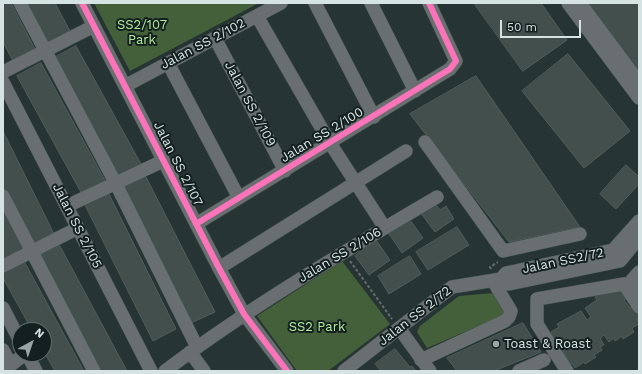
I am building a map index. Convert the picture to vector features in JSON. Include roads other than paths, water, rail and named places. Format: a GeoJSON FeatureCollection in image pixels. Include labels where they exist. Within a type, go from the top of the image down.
{"type":"FeatureCollection","features":[{"type":"Feature","properties":{"kind":"street"},"geometry":{"type":"LineString","coordinates":[[20,3],[44,51],[116,184],[204,371]]}},
{"type":"Feature","properties":{"kind":"street","name":"Jalan SS 2/107"},"geometry":{"type":"LineString","coordinates":[[82,3],[244,314],[287,371]]}},
{"type":"Feature","properties":{"kind":"street","name":"Jalan SS 2/102"},"geometry":{"type":"LineString","coordinates":[[125,86],[281,3]]}},
{"type":"Feature","properties":{"kind":"street"},"geometry":{"type":"LineString","coordinates":[[316,3],[374,117]]}},
{"type":"Feature","properties":{"kind":"street"},"geometry":{"type":"LineString","coordinates":[[371,3],[415,91]]}},
{"type":"Feature","properties":{"kind":"street","name":"Jalan SS 2/100"},"geometry":{"type":"LineString","coordinates":[[196,224],[374,117],[450,69],[456,61],[429,3]]}},
{"type":"Feature","properties":{"kind":"street"},"geometry":{"type":"LineString","coordinates":[[568,3],[639,98]]}},
{"type":"Feature","properties":{"kind":"street"},"geometry":{"type":"LineString","coordinates":[[580,3],[639,82]]}},
{"type":"Feature","properties":{"kind":"street"},"geometry":{"type":"LineString","coordinates":[[257,16],[330,143],[385,228]]}},
{"type":"Feature","properties":{"kind":"street"},"geometry":{"type":"LineString","coordinates":[[3,72],[94,26]]}},
{"type":"Feature","properties":{"kind":"street","name":"Jalan SS 2/109"},"geometry":{"type":"LineString","coordinates":[[215,38],[285,171]]}},
{"type":"Feature","properties":{"kind":"street"},"geometry":{"type":"LineString","coordinates":[[168,63],[239,198]]}},
{"type":"Feature","properties":{"kind":"street","name":"Jalan SS 2/105"},"geometry":{"type":"LineString","coordinates":[[3,82],[152,371]]}},
{"type":"Feature","properties":{"kind":"street"},"geometry":{"type":"LineString","coordinates":[[425,142],[503,251],[580,234]]}},
{"type":"Feature","properties":{"kind":"street"},"geometry":{"type":"LineString","coordinates":[[219,268],[406,150]]}},
{"type":"Feature","properties":{"kind":"street"},"geometry":{"type":"LineString","coordinates":[[67,206],[116,184],[163,160]]}},
{"type":"Feature","properties":{"kind":"street"},"geometry":{"type":"LineString","coordinates":[[3,196],[94,371]]}},
{"type":"Feature","properties":{"kind":"street","name":"Jalan SS 2/106"},"geometry":{"type":"LineString","coordinates":[[165,371],[244,314],[343,252],[437,197]]}},
{"type":"Feature","properties":{"kind":"street","name":"Jalan SS2/72"},"geometry":{"type":"LineString","coordinates":[[532,273],[579,263],[613,250],[639,221]]}},
{"type":"Feature","properties":{"kind":"street"},"geometry":{"type":"LineString","coordinates":[[3,266],[78,228]]}},
{"type":"Feature","properties":{"kind":"street","name":"Jalan SS2/72"},"geometry":{"type":"LineString","coordinates":[[497,280],[509,284],[548,264],[620,261],[639,238]]}},
{"type":"Feature","properties":{"kind":"street"},"geometry":{"type":"LineString","coordinates":[[544,243],[548,264]]}},
{"type":"Feature","properties":{"kind":"street"},"geometry":{"type":"LineString","coordinates":[[526,246],[532,273]]}},
{"type":"Feature","properties":{"kind":"street"},"geometry":{"type":"LineString","coordinates":[[579,263],[588,289]]}},
{"type":"Feature","properties":{"kind":"street"},"geometry":{"type":"LineString","coordinates":[[639,272],[632,280],[639,290]]}},
{"type":"Feature","properties":{"kind":"street"},"geometry":{"type":"LineString","coordinates":[[421,360],[505,321],[510,317],[511,311],[497,280]]}},
{"type":"Feature","properties":{"kind":"street","name":"Jalan SS 2/72"},"geometry":{"type":"LineString","coordinates":[[344,371],[452,286],[497,280]]}},
{"type":"Feature","properties":{"kind":"street"},"geometry":{"type":"LineString","coordinates":[[567,371],[538,324],[537,299],[624,284],[639,307]]}},
{"type":"Feature","properties":{"kind":"street"},"geometry":{"type":"LineString","coordinates":[[3,308],[12,325]]}},
{"type":"Feature","properties":{"kind":"street"},"geometry":{"type":"LineString","coordinates":[[399,328],[430,371]]}},
{"type":"Feature","properties":{"kind":"street"},"geometry":{"type":"LineString","coordinates":[[3,350],[7,368],[15,362]]}},
{"type":"Feature","properties":{"kind":"street"},"geometry":{"type":"LineString","coordinates":[[519,371],[544,360]]}},
{"type":"Feature","properties":{"kind":"street"},"geometry":{"type":"LineString","coordinates":[[31,362],[36,371]]}},
{"type":"Feature","properties":{"kind":"place","name":"Toast & Roast"},"geometry":{"type":"Point","coordinates":[496,344]}},
{"type":"Feature","properties":{"kind":"park label","name":"SS2/107 Park"},"geometry":{"type":"Point","coordinates":[142,32]}},
{"type":"Feature","properties":{"kind":"park label","name":"SS2 Park"},"geometry":{"type":"Point","coordinates":[317,327]}}]}
